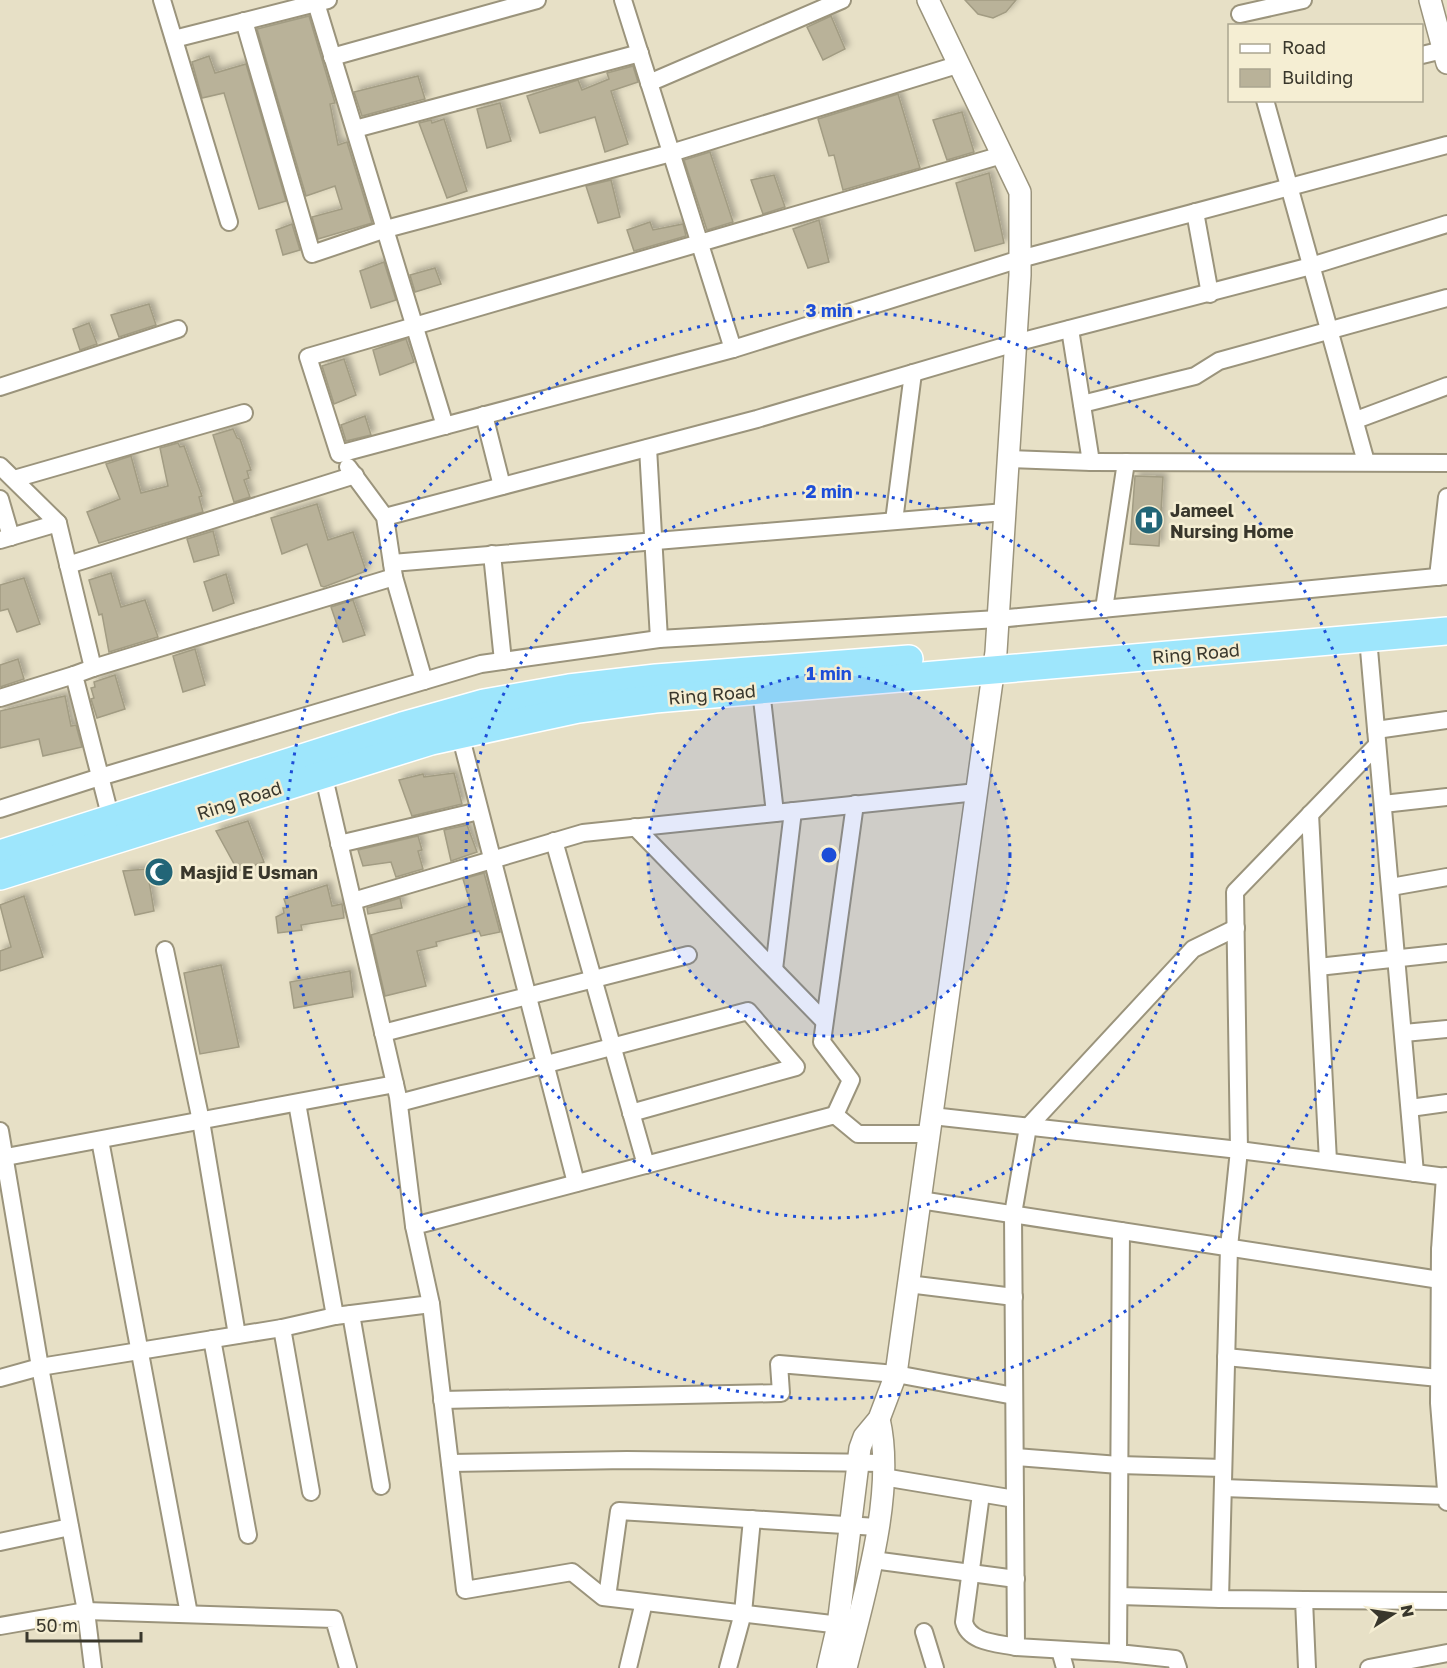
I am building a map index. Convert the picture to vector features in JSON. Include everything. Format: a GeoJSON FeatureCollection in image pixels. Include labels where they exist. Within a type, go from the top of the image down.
{"type":"FeatureCollection","features":[{"type":"Feature","properties":{"kind":"highway","name":"Ring Road"},"geometry":{"type":"LineString","coordinates":[[0,876],[323,773],[460,734],[578,708],[761,690],[995,661],[1447,613]]}},
{"type":"Feature","properties":{"kind":"highway","name":"Ring Road"},"geometry":{"type":"LineString","coordinates":[[0,854],[402,726],[484,703],[569,688],[656,678],[995,661],[1447,631]]}},
{"type":"Feature","properties":{"kind":"street"},"geometry":{"type":"LineString","coordinates":[[162,0],[229,222]]}},
{"type":"Feature","properties":{"kind":"street"},"geometry":{"type":"LineString","coordinates":[[332,57],[537,0]]}},
{"type":"Feature","properties":{"kind":"street"},"geometry":{"type":"LineString","coordinates":[[623,0],[733,349]]}},
{"type":"Feature","properties":{"kind":"street"},"geometry":{"type":"LineString","coordinates":[[649,84],[842,0]]}},
{"type":"Feature","properties":{"kind":"street"},"geometry":{"type":"LineString","coordinates":[[846,1668],[851,1525],[859,1462],[864,1437],[879,1419],[896,1374],[995,661],[1020,259],[1020,192],[957,65],[928,0]]}},
{"type":"Feature","properties":{"kind":"street"},"geometry":{"type":"LineString","coordinates":[[1240,13],[1303,0]]}},
{"type":"Feature","properties":{"kind":"street"},"geometry":{"type":"LineString","coordinates":[[1423,55],[1446,54],[1430,0]]}},
{"type":"Feature","properties":{"kind":"street"},"geometry":{"type":"LineString","coordinates":[[174,39],[322,2],[332,57],[445,426]]}},
{"type":"Feature","properties":{"kind":"street"},"geometry":{"type":"LineString","coordinates":[[244,21],[312,254],[386,229],[671,153],[957,65]]}},
{"type":"Feature","properties":{"kind":"street"},"geometry":{"type":"LineString","coordinates":[[355,129],[640,53]]}},
{"type":"Feature","properties":{"kind":"street"},"geometry":{"type":"LineString","coordinates":[[1266,102],[1366,462]]}},
{"type":"Feature","properties":{"kind":"street"},"geometry":{"type":"LineString","coordinates":[[339,454],[733,349],[1020,259],[1447,145]]}},
{"type":"Feature","properties":{"kind":"street"},"geometry":{"type":"LineString","coordinates":[[424,681],[393,570],[385,517],[339,454],[308,357],[700,245],[1002,155]]}},
{"type":"Feature","properties":{"kind":"street"},"geometry":{"type":"LineString","coordinates":[[1195,212],[1210,294]]}},
{"type":"Feature","properties":{"kind":"street"},"geometry":{"type":"LineString","coordinates":[[385,517],[648,448],[1015,343],[1210,294],[1447,224]]}},
{"type":"Feature","properties":{"kind":"street"},"geometry":{"type":"LineString","coordinates":[[1082,404],[1195,376],[1219,361],[1447,298]]}},
{"type":"Feature","properties":{"kind":"street"},"geometry":{"type":"LineString","coordinates":[[0,387],[178,329]]}},
{"type":"Feature","properties":{"kind":"street"},"geometry":{"type":"LineString","coordinates":[[1070,329],[1091,462]]}},
{"type":"Feature","properties":{"kind":"street"},"geometry":{"type":"LineString","coordinates":[[894,521],[913,374]]}},
{"type":"Feature","properties":{"kind":"street"},"geometry":{"type":"LineString","coordinates":[[1356,420],[1447,386]]}},
{"type":"Feature","properties":{"kind":"street"},"geometry":{"type":"LineString","coordinates":[[14,479],[244,413]]}},
{"type":"Feature","properties":{"kind":"street"},"geometry":{"type":"LineString","coordinates":[[484,415],[502,486]]}},
{"type":"Feature","properties":{"kind":"street"},"geometry":{"type":"LineString","coordinates":[[648,448],[659,639]]}},
{"type":"Feature","properties":{"kind":"street"},"geometry":{"type":"LineString","coordinates":[[1008,459],[1091,462],[1447,463]]}},
{"type":"Feature","properties":{"kind":"street"},"geometry":{"type":"LineString","coordinates":[[1104,609],[1126,462]]}},
{"type":"Feature","properties":{"kind":"street"},"geometry":{"type":"LineString","coordinates":[[0,466],[58,523],[93,668]]}},
{"type":"Feature","properties":{"kind":"street"},"geometry":{"type":"LineString","coordinates":[[68,566],[355,475]]}},
{"type":"Feature","properties":{"kind":"street"},"geometry":{"type":"LineString","coordinates":[[0,809],[481,664],[659,639],[998,619],[1442,576],[1447,497]]}},
{"type":"Feature","properties":{"kind":"street"},"geometry":{"type":"LineString","coordinates":[[0,499],[5,539],[58,523]]}},
{"type":"Feature","properties":{"kind":"street"},"geometry":{"type":"LineString","coordinates":[[0,698],[393,570],[492,554],[1005,512]]}},
{"type":"Feature","properties":{"kind":"street"},"geometry":{"type":"LineString","coordinates":[[492,554],[503,661]]}},
{"type":"Feature","properties":{"kind":"street"},"geometry":{"type":"LineString","coordinates":[[1368,638],[1415,1173]]}},
{"type":"Feature","properties":{"kind":"street"},"geometry":{"type":"LineString","coordinates":[[74,675],[111,819]]}},
{"type":"Feature","properties":{"kind":"street"},"geometry":{"type":"LineString","coordinates":[[761,690],[776,813]]}},
{"type":"Feature","properties":{"kind":"street"},"geometry":{"type":"LineString","coordinates":[[1220,1599],[1229,1248],[1239,1150],[1235,892],[1310,814],[1376,738],[1447,720]]}},
{"type":"Feature","properties":{"kind":"street"},"geometry":{"type":"LineString","coordinates":[[460,734],[576,1184]]}},
{"type":"Feature","properties":{"kind":"street"},"geometry":{"type":"LineString","coordinates":[[323,773],[399,1103],[414,1226],[431,1304],[465,1590],[572,1572],[607,1597],[847,1626]]}},
{"type":"Feature","properties":{"kind":"street"},"geometry":{"type":"LineString","coordinates":[[353,901],[583,833],[977,792]]}},
{"type":"Feature","properties":{"kind":"street"},"geometry":{"type":"LineString","coordinates":[[1383,804],[1447,797]]}},
{"type":"Feature","properties":{"kind":"street"},"geometry":{"type":"LineString","coordinates":[[835,1115],[851,1080],[822,1042],[855,804]]}},
{"type":"Feature","properties":{"kind":"street"},"geometry":{"type":"LineString","coordinates":[[774,969],[794,811]]}},
{"type":"Feature","properties":{"kind":"street"},"geometry":{"type":"LineString","coordinates":[[339,844],[479,812]]}},
{"type":"Feature","properties":{"kind":"street"},"geometry":{"type":"LineString","coordinates":[[1310,814],[1328,1161]]}},
{"type":"Feature","properties":{"kind":"street"},"geometry":{"type":"LineString","coordinates":[[635,827],[824,1021]]}},
{"type":"Feature","properties":{"kind":"street"},"geometry":{"type":"LineString","coordinates":[[554,841],[646,1165]]}},
{"type":"Feature","properties":{"kind":"street"},"geometry":{"type":"LineString","coordinates":[[1391,887],[1447,877]]}},
{"type":"Feature","properties":{"kind":"street"},"geometry":{"type":"LineString","coordinates":[[1016,1647],[1013,1214],[1028,1127],[1193,949],[1236,928]]}},
{"type":"Feature","properties":{"kind":"street"},"geometry":{"type":"LineString","coordinates":[[165,950],[201,1121],[237,1335]]}},
{"type":"Feature","properties":{"kind":"street"},"geometry":{"type":"LineString","coordinates":[[1318,967],[1447,953]]}},
{"type":"Feature","properties":{"kind":"street"},"geometry":{"type":"LineString","coordinates":[[383,1033],[688,955]]}},
{"type":"Feature","properties":{"kind":"street"},"geometry":{"type":"LineString","coordinates":[[399,1103],[748,1011],[796,1067],[631,1113]]}},
{"type":"Feature","properties":{"kind":"street"},"geometry":{"type":"LineString","coordinates":[[1404,1033],[1447,1029]]}},
{"type":"Feature","properties":{"kind":"street"},"geometry":{"type":"LineString","coordinates":[[6,1157],[395,1084]]}},
{"type":"Feature","properties":{"kind":"street"},"geometry":{"type":"LineString","coordinates":[[297,1103],[381,1486]]}},
{"type":"Feature","properties":{"kind":"street"},"geometry":{"type":"LineString","coordinates":[[1410,1108],[1447,1103]]}},
{"type":"Feature","properties":{"kind":"street"},"geometry":{"type":"LineString","coordinates":[[835,1115],[858,1134],[930,1125],[1028,1127],[1239,1150],[1446,1177],[1444,1251],[1440,1280],[1439,1378],[1444,1411],[1447,1502]]}},
{"type":"Feature","properties":{"kind":"street"},"geometry":{"type":"LineString","coordinates":[[414,1226],[835,1115]]}},
{"type":"Feature","properties":{"kind":"street"},"geometry":{"type":"LineString","coordinates":[[0,1131],[40,1367],[86,1611],[93,1668]]}},
{"type":"Feature","properties":{"kind":"street"},"geometry":{"type":"LineString","coordinates":[[100,1140],[189,1614]]}},
{"type":"Feature","properties":{"kind":"street"},"geometry":{"type":"LineString","coordinates":[[920,1200],[1440,1280]]}},
{"type":"Feature","properties":{"kind":"street"},"geometry":{"type":"LineString","coordinates":[[1118,1653],[1121,1231]]}},
{"type":"Feature","properties":{"kind":"street"},"geometry":{"type":"LineString","coordinates":[[908,1284],[1014,1297]]}},
{"type":"Feature","properties":{"kind":"street"},"geometry":{"type":"LineString","coordinates":[[0,1378],[40,1367],[282,1328],[343,1315],[431,1304]]}},
{"type":"Feature","properties":{"kind":"street"},"geometry":{"type":"LineString","coordinates":[[282,1328],[310,1492]]}},
{"type":"Feature","properties":{"kind":"street"},"geometry":{"type":"LineString","coordinates":[[212,1339],[248,1535]]}},
{"type":"Feature","properties":{"kind":"street"},"geometry":{"type":"LineString","coordinates":[[1226,1357],[1439,1378]]}},
{"type":"Feature","properties":{"kind":"street"},"geometry":{"type":"LineString","coordinates":[[442,1400],[781,1393],[779,1364],[896,1374],[1014,1396]]}},
{"type":"Feature","properties":{"kind":"street"},"geometry":{"type":"LineString","coordinates":[[828,1668],[873,1560],[884,1470],[884,1442],[879,1419]]}},
{"type":"Feature","properties":{"kind":"street"},"geometry":{"type":"LineString","coordinates":[[1015,1457],[1119,1465],[1223,1468]]}},
{"type":"Feature","properties":{"kind":"street"},"geometry":{"type":"LineString","coordinates":[[450,1463],[627,1460],[859,1462],[981,1494],[1015,1499]]}},
{"type":"Feature","properties":{"kind":"street"},"geometry":{"type":"LineString","coordinates":[[1223,1488],[1447,1496]]}},
{"type":"Feature","properties":{"kind":"street"},"geometry":{"type":"LineString","coordinates":[[981,1494],[964,1623],[972,1637],[1016,1647],[1175,1659],[1178,1668]]}},
{"type":"Feature","properties":{"kind":"street"},"geometry":{"type":"LineString","coordinates":[[607,1597],[619,1511],[877,1527]]}},
{"type":"Feature","properties":{"kind":"street"},"geometry":{"type":"LineString","coordinates":[[728,1668],[743,1613],[752,1519]]}},
{"type":"Feature","properties":{"kind":"street"},"geometry":{"type":"LineString","coordinates":[[0,1542],[70,1527]]}},
{"type":"Feature","properties":{"kind":"street"},"geometry":{"type":"LineString","coordinates":[[873,1560],[1016,1579]]}},
{"type":"Feature","properties":{"kind":"street"},"geometry":{"type":"LineString","coordinates":[[1119,1596],[1447,1600]]}},
{"type":"Feature","properties":{"kind":"street"},"geometry":{"type":"LineString","coordinates":[[1304,1600],[1307,1668]]}},
{"type":"Feature","properties":{"kind":"street"},"geometry":{"type":"LineString","coordinates":[[630,1667],[644,1602]]}},
{"type":"Feature","properties":{"kind":"street"},"geometry":{"type":"LineString","coordinates":[[0,1626],[86,1611],[334,1619],[348,1668]]}},
{"type":"Feature","properties":{"kind":"street"},"geometry":{"type":"LineString","coordinates":[[924,1632],[935,1668]]}},
{"type":"Feature","properties":{"kind":"street"},"geometry":{"type":"LineString","coordinates":[[1060,1650],[1065,1668]]}},
{"type":"Feature","properties":{"kind":"street"},"geometry":{"type":"LineString","coordinates":[[1369,1668],[1421,1663],[1447,1653]]}},
{"type":"Feature","properties":{"kind":"building"},"geometry":{"type":"Polygon","coordinates":[[[965,0],[1016,0],[1006,12],[993,18],[978,14],[965,0]]]}},
{"type":"Feature","properties":{"kind":"building"},"geometry":{"type":"Polygon","coordinates":[[[309,16],[335,103],[330,104],[338,145],[347,142],[372,223],[318,239],[312,217],[342,209],[335,186],[306,196],[257,29],[309,16]]]}},
{"type":"Feature","properties":{"kind":"building"},"geometry":{"type":"Polygon","coordinates":[[[831,16],[845,49],[823,60],[807,27],[831,16]]]}},
{"type":"Feature","properties":{"kind":"building"},"geometry":{"type":"Polygon","coordinates":[[[209,56],[215,73],[246,64],[286,201],[259,209],[224,93],[202,98],[192,62],[209,56]]]}},
{"type":"Feature","properties":{"kind":"building"},"geometry":{"type":"Polygon","coordinates":[[[633,66],[638,82],[611,91],[628,144],[605,152],[595,117],[540,133],[527,96],[578,80],[582,90],[609,79],[607,73],[633,66]]]}},
{"type":"Feature","properties":{"kind":"building"},"geometry":{"type":"Polygon","coordinates":[[[418,76],[425,99],[362,116],[354,92],[418,76]]]}},
{"type":"Feature","properties":{"kind":"building"},"geometry":{"type":"Polygon","coordinates":[[[898,94],[920,168],[843,190],[834,155],[829,156],[818,119],[898,94]]]}},
{"type":"Feature","properties":{"kind":"building"},"geometry":{"type":"Polygon","coordinates":[[[500,103],[511,141],[487,148],[477,109],[500,103]]]}},
{"type":"Feature","properties":{"kind":"building"},"geometry":{"type":"Polygon","coordinates":[[[962,112],[974,152],[947,160],[933,120],[962,112]]]}},
{"type":"Feature","properties":{"kind":"building"},"geometry":{"type":"Polygon","coordinates":[[[444,119],[467,191],[447,198],[419,123],[431,120],[432,123],[444,119]]]}},
{"type":"Feature","properties":{"kind":"building"},"geometry":{"type":"Polygon","coordinates":[[[710,152],[733,222],[707,230],[684,160],[710,152]]]}},
{"type":"Feature","properties":{"kind":"building"},"geometry":{"type":"Polygon","coordinates":[[[989,173],[1004,243],[975,251],[956,183],[989,173]]]}},
{"type":"Feature","properties":{"kind":"building"},"geometry":{"type":"Polygon","coordinates":[[[774,175],[785,207],[763,214],[751,180],[774,175]]]}},
{"type":"Feature","properties":{"kind":"building"},"geometry":{"type":"Polygon","coordinates":[[[611,180],[620,217],[598,223],[586,186],[611,180]]]}},
{"type":"Feature","properties":{"kind":"building"},"geometry":{"type":"Polygon","coordinates":[[[819,220],[829,262],[808,268],[793,229],[819,220]]]}},
{"type":"Feature","properties":{"kind":"building"},"geometry":{"type":"Polygon","coordinates":[[[650,222],[653,230],[683,224],[686,236],[634,251],[627,230],[650,222]]]}},
{"type":"Feature","properties":{"kind":"building"},"geometry":{"type":"Polygon","coordinates":[[[292,224],[300,250],[283,255],[276,230],[292,224]]]}},
{"type":"Feature","properties":{"kind":"building"},"geometry":{"type":"Polygon","coordinates":[[[384,262],[396,300],[371,308],[360,271],[384,262]]]}},
{"type":"Feature","properties":{"kind":"building"},"geometry":{"type":"Polygon","coordinates":[[[435,268],[441,284],[415,292],[410,275],[435,268]]]}},
{"type":"Feature","properties":{"kind":"building"},"geometry":{"type":"Polygon","coordinates":[[[149,304],[156,325],[119,337],[111,315],[149,304]]]}},
{"type":"Feature","properties":{"kind":"building"},"geometry":{"type":"Polygon","coordinates":[[[89,323],[97,344],[80,350],[73,329],[89,323]]]}},
{"type":"Feature","properties":{"kind":"building"},"geometry":{"type":"Polygon","coordinates":[[[406,339],[414,362],[380,375],[373,350],[406,339]]]}},
{"type":"Feature","properties":{"kind":"building"},"geometry":{"type":"Polygon","coordinates":[[[344,359],[356,395],[334,404],[322,366],[344,359]]]}},
{"type":"Feature","properties":{"kind":"building"},"geometry":{"type":"Polygon","coordinates":[[[365,416],[371,435],[346,441],[341,425],[365,416]]]}},
{"type":"Feature","properties":{"kind":"building"},"geometry":{"type":"Polygon","coordinates":[[[233,429],[237,438],[240,439],[251,470],[247,471],[249,478],[244,480],[250,497],[234,502],[213,435],[233,429]]]}},
{"type":"Feature","properties":{"kind":"building"},"geometry":{"type":"Polygon","coordinates":[[[178,443],[180,447],[184,446],[202,496],[199,497],[203,512],[99,543],[87,512],[120,499],[106,464],[131,456],[141,493],[168,486],[160,448],[178,443]]]}},
{"type":"Feature","properties":{"kind":"building"},"geometry":{"type":"Polygon","coordinates":[[[1135,476],[1163,477],[1159,546],[1130,544],[1135,476]]]}},
{"type":"Feature","properties":{"kind":"building"},"geometry":{"type":"Polygon","coordinates":[[[317,504],[328,540],[353,532],[366,571],[324,587],[321,586],[307,544],[282,554],[271,518],[317,504]]]}},
{"type":"Feature","properties":{"kind":"building"},"geometry":{"type":"Polygon","coordinates":[[[213,531],[219,555],[194,562],[187,539],[213,531]]]}},
{"type":"Feature","properties":{"kind":"building"},"geometry":{"type":"Polygon","coordinates":[[[111,573],[121,607],[145,600],[158,637],[109,652],[102,614],[99,615],[89,580],[111,573]]]}},
{"type":"Feature","properties":{"kind":"building"},"geometry":{"type":"Polygon","coordinates":[[[226,574],[234,603],[213,611],[204,582],[226,574]]]}},
{"type":"Feature","properties":{"kind":"building"},"geometry":{"type":"Polygon","coordinates":[[[24,578],[40,624],[17,632],[8,609],[0,611],[0,585],[24,578]]]}},
{"type":"Feature","properties":{"kind":"building"},"geometry":{"type":"Polygon","coordinates":[[[353,600],[365,635],[343,642],[331,607],[353,600]]]}},
{"type":"Feature","properties":{"kind":"building"},"geometry":{"type":"Polygon","coordinates":[[[195,649],[205,685],[183,692],[173,656],[195,649]]]}},
{"type":"Feature","properties":{"kind":"building"},"geometry":{"type":"Polygon","coordinates":[[[18,659],[24,679],[0,687],[0,665],[18,659]]]}},
{"type":"Feature","properties":{"kind":"building"},"geometry":{"type":"Polygon","coordinates":[[[115,675],[125,709],[97,718],[91,699],[94,698],[91,688],[95,687],[94,682],[115,675]]]}},
{"type":"Feature","properties":{"kind":"building"},"geometry":{"type":"Polygon","coordinates":[[[65,696],[71,726],[76,725],[82,747],[43,756],[39,739],[0,748],[0,711],[65,696]]]}},
{"type":"Feature","properties":{"kind":"building"},"geometry":{"type":"Polygon","coordinates":[[[454,773],[462,804],[412,816],[399,780],[423,774],[424,777],[454,773]]]}},
{"type":"Feature","properties":{"kind":"building"},"geometry":{"type":"Polygon","coordinates":[[[248,821],[264,862],[238,871],[216,831],[248,821]]]}},
{"type":"Feature","properties":{"kind":"building"},"geometry":{"type":"Polygon","coordinates":[[[467,825],[477,852],[451,861],[444,830],[467,825]]]}},
{"type":"Feature","properties":{"kind":"building"},"geometry":{"type":"Polygon","coordinates":[[[418,836],[422,850],[418,851],[423,869],[396,877],[391,862],[363,866],[358,850],[418,836]]]}},
{"type":"Feature","properties":{"kind":"building"},"geometry":{"type":"Polygon","coordinates":[[[147,869],[154,911],[135,915],[123,871],[147,869]]]}},
{"type":"Feature","properties":{"kind":"building"},"geometry":{"type":"Polygon","coordinates":[[[484,873],[500,932],[481,936],[479,931],[436,942],[437,946],[417,951],[426,986],[385,996],[371,935],[471,905],[463,879],[484,873]]]}},
{"type":"Feature","properties":{"kind":"building"},"geometry":{"type":"Polygon","coordinates":[[[327,885],[332,906],[342,904],[344,918],[301,925],[302,930],[278,933],[276,917],[284,913],[283,908],[287,908],[284,899],[327,885]]]}},
{"type":"Feature","properties":{"kind":"building"},"geometry":{"type":"Polygon","coordinates":[[[24,896],[43,957],[0,971],[0,951],[11,947],[0,905],[24,896]]]}},
{"type":"Feature","properties":{"kind":"building"},"geometry":{"type":"Polygon","coordinates":[[[400,898],[402,908],[368,914],[367,908],[400,898]]]}},
{"type":"Feature","properties":{"kind":"building"},"geometry":{"type":"Polygon","coordinates":[[[221,965],[239,1047],[200,1054],[184,973],[221,965]]]}},
{"type":"Feature","properties":{"kind":"building"},"geometry":{"type":"Polygon","coordinates":[[[350,971],[353,997],[294,1008],[290,982],[350,971]]]}},
{"type":"Feature","properties":{"kind":"place","name":"Jameel Nursing Home"},"geometry":{"type":"Point","coordinates":[1149,520]}},
{"type":"Feature","properties":{"kind":"place","name":"Masjid E Usman"},"geometry":{"type":"Point","coordinates":[159,872]}}]}
